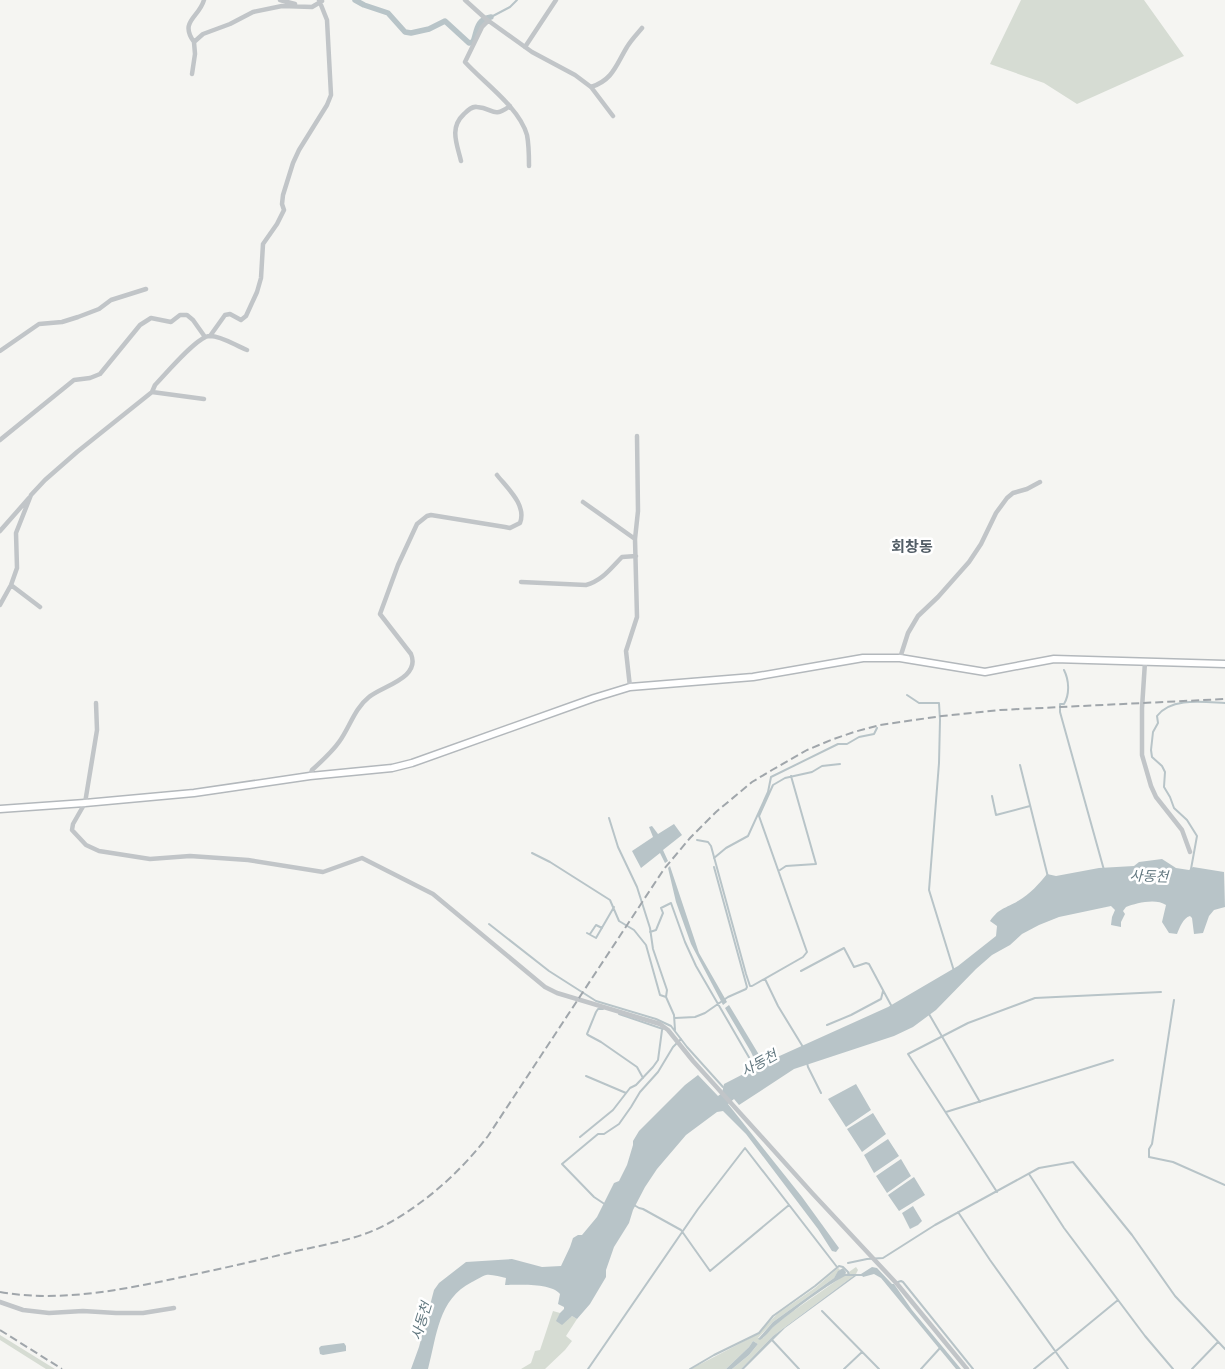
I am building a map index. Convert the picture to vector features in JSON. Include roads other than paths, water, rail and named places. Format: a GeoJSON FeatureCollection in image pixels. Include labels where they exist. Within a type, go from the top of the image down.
{"type":"FeatureCollection","features":[{"type":"Feature","properties":{"kind":"main road"},"geometry":{"type":"LineString","coordinates":[[0,808],[85,803],[194,793],[310,776],[392,768],[412,763],[630,687],[753,677],[863,658],[900,658],[985,672],[1054,659],[1225,664]]}},
{"type":"Feature","properties":{"kind":"street"},"geometry":{"type":"LineString","coordinates":[[192,74],[195,54],[194,42],[190,37],[189,27],[191,17],[200,10],[204,0]]}},
{"type":"Feature","properties":{"kind":"street"},"geometry":{"type":"LineString","coordinates":[[280,0],[301,6]]}},
{"type":"Feature","properties":{"kind":"street"},"geometry":{"type":"LineString","coordinates":[[465,0],[485,19],[525,47],[575,75],[591,87],[613,116]]}},
{"type":"Feature","properties":{"kind":"street"},"geometry":{"type":"LineString","coordinates":[[525,47],[556,0]]}},
{"type":"Feature","properties":{"kind":"street"},"geometry":{"type":"LineString","coordinates":[[0,531],[45,480],[152,392],[155,385],[190,348],[208,336],[225,315],[230,314],[242,320],[251,307],[260,278],[263,244],[278,224],[284,210],[282,204],[283,195],[299,150],[327,105],[331,95],[327,20],[321,1],[312,7],[282,6],[253,12],[230,24],[203,34],[194,42]]}},
{"type":"Feature","properties":{"kind":"street"},"geometry":{"type":"LineString","coordinates":[[485,19],[466,62],[510,106],[524,128],[528,144],[529,166]]}},
{"type":"Feature","properties":{"kind":"street"},"geometry":{"type":"LineString","coordinates":[[591,87],[601,84],[608,78],[628,45],[642,28]]}},
{"type":"Feature","properties":{"kind":"street"},"geometry":{"type":"LineString","coordinates":[[461,161],[455,142],[458,119],[470,108],[478,107],[496,113],[510,106]]}},
{"type":"Feature","properties":{"kind":"street"},"geometry":{"type":"LineString","coordinates":[[0,351],[39,324],[70,320],[99,309],[111,300],[146,289]]}},
{"type":"Feature","properties":{"kind":"street"},"geometry":{"type":"LineString","coordinates":[[0,440],[74,380],[90,378],[100,374],[140,324],[151,318],[172,322],[180,315],[187,315],[208,336],[247,350]]}},
{"type":"Feature","properties":{"kind":"street"},"geometry":{"type":"LineString","coordinates":[[152,392],[204,399]]}},
{"type":"Feature","properties":{"kind":"street"},"geometry":{"type":"LineString","coordinates":[[630,687],[626,651],[637,617],[635,539],[638,511],[637,436]]}},
{"type":"Feature","properties":{"kind":"street"},"geometry":{"type":"LineString","coordinates":[[310,776],[312,770],[340,741],[359,707],[376,691],[404,677],[411,668],[413,657],[380,614],[398,565],[417,524],[431,515],[505,528],[510,528],[520,523],[522,517],[521,508],[497,475]]}},
{"type":"Feature","properties":{"kind":"street"},"geometry":{"type":"LineString","coordinates":[[900,658],[908,633],[918,616],[969,562],[981,544],[996,512],[1007,498],[1012,492],[1027,489],[1040,482]]}},
{"type":"Feature","properties":{"kind":"street"},"geometry":{"type":"LineString","coordinates":[[0,606],[17,568],[16,533],[31,496]]}},
{"type":"Feature","properties":{"kind":"street"},"geometry":{"type":"LineString","coordinates":[[583,502],[635,539]]}},
{"type":"Feature","properties":{"kind":"street"},"geometry":{"type":"LineString","coordinates":[[521,582],[586,585],[596,581],[612,569],[622,557],[636,556]]}},
{"type":"Feature","properties":{"kind":"street"},"geometry":{"type":"LineString","coordinates":[[11,585],[40,607]]}},
{"type":"Feature","properties":{"kind":"street"},"geometry":{"type":"LineString","coordinates":[[1145,662],[1142,708],[1142,755],[1156,797],[1182,830],[1190,852]]}},
{"type":"Feature","properties":{"kind":"street"},"geometry":{"type":"LineString","coordinates":[[96,703],[97,730],[85,803],[73,824],[72,830],[86,845],[99,851],[150,858],[190,856],[248,860],[323,872],[362,858],[433,894],[546,987],[556,993],[660,1024],[668,1030],[813,1194],[898,1285],[967,1369]]}},
{"type":"Feature","properties":{"kind":"street"},"geometry":{"type":"LineString","coordinates":[[0,1302],[24,1310],[49,1313],[83,1311],[144,1313],[174,1308]]}},
{"type":"Feature","properties":{"kind":"water"},"geometry":{"type":"Polygon","coordinates":[[[674,824],[682,835],[663,850],[668,861],[665,863],[660,853],[641,868],[632,851],[653,837],[649,827],[652,826],[658,834],[674,824]]]}},
{"type":"Feature","properties":{"kind":"water","name":"사동천"},"geometry":{"type":"Polygon","coordinates":[[[1162,859],[1176,868],[1189,870],[1193,867],[1224,872],[1225,907],[1214,910],[1209,916],[1203,933],[1194,934],[1192,918],[1190,916],[1184,921],[1177,934],[1169,933],[1162,922],[1166,905],[1157,902],[1140,903],[1126,907],[1123,911],[1125,914],[1121,927],[1111,925],[1115,910],[1111,906],[1059,917],[1022,934],[1010,945],[992,955],[936,1010],[913,1027],[894,1036],[794,1069],[739,1105],[734,1099],[728,1104],[802,1197],[839,1248],[836,1252],[832,1251],[818,1229],[746,1134],[723,1111],[717,1112],[686,1135],[657,1169],[645,1187],[633,1210],[629,1223],[614,1247],[606,1270],[606,1277],[590,1304],[577,1319],[572,1316],[562,1325],[556,1321],[564,1307],[558,1304],[560,1294],[556,1290],[534,1285],[505,1285],[506,1278],[486,1275],[461,1289],[452,1298],[437,1331],[428,1369],[411,1369],[419,1347],[434,1290],[439,1283],[466,1262],[512,1259],[542,1267],[561,1266],[573,1238],[582,1235],[597,1217],[614,1183],[619,1181],[627,1165],[633,1141],[639,1131],[685,1085],[698,1075],[718,1096],[722,1093],[724,1084],[755,1068],[757,1065],[751,1052],[725,1008],[729,1005],[764,1063],[888,1007],[958,966],[996,936],[997,926],[990,921],[997,913],[1026,895],[1047,874],[1056,876],[1099,868],[1134,866],[1139,862],[1162,859]]]}},
{"type":"Feature","properties":{"kind":"water"},"geometry":{"type":"Polygon","coordinates":[[[670,866],[699,953],[727,1002],[723,1005],[691,944],[676,902],[668,868],[670,866]]]}},
{"type":"Feature","properties":{"kind":"water"},"geometry":{"type":"Polygon","coordinates":[[[856,1084],[871,1110],[846,1127],[828,1099],[856,1084]]]}},
{"type":"Feature","properties":{"kind":"water"},"geometry":{"type":"Polygon","coordinates":[[[873,1113],[886,1134],[862,1152],[847,1129],[873,1113]]]}},
{"type":"Feature","properties":{"kind":"water"},"geometry":{"type":"Polygon","coordinates":[[[888,1139],[899,1156],[874,1173],[864,1155],[888,1139]]]}},
{"type":"Feature","properties":{"kind":"water"},"geometry":{"type":"Polygon","coordinates":[[[901,1159],[911,1176],[887,1193],[876,1176],[901,1159]]]}},
{"type":"Feature","properties":{"kind":"water"},"geometry":{"type":"Polygon","coordinates":[[[914,1177],[925,1195],[899,1211],[888,1195],[914,1177]]]}},
{"type":"Feature","properties":{"kind":"water"},"geometry":{"type":"Polygon","coordinates":[[[913,1206],[922,1221],[910,1229],[902,1213],[913,1206]]]}},
{"type":"Feature","properties":{"kind":"water"},"geometry":{"type":"Polygon","coordinates":[[[872,1267],[877,1268],[894,1284],[912,1310],[961,1369],[956,1369],[881,1278],[874,1274],[863,1277],[861,1274],[872,1267]]]}},
{"type":"Feature","properties":{"kind":"water"},"geometry":{"type":"Polygon","coordinates":[[[843,1268],[846,1272],[845,1276],[810,1299],[760,1340],[758,1339],[773,1322],[834,1278],[838,1271],[843,1268]]]}},
{"type":"Feature","properties":{"kind":"water"},"geometry":{"type":"Polygon","coordinates":[[[856,1274],[856,1276],[785,1328],[744,1369],[741,1369],[773,1336],[856,1274]]]}},
{"type":"Feature","properties":{"kind":"water"},"geometry":{"type":"Polygon","coordinates":[[[753,1341],[758,1344],[749,1355],[732,1369],[726,1369],[749,1347],[753,1341]]]}},
{"type":"Feature","properties":{"kind":"water"},"geometry":{"type":"Polygon","coordinates":[[[344,1343],[346,1351],[320,1354],[319,1348],[321,1346],[344,1343]]]}},
{"type":"Feature","properties":{"kind":"waterway"},"geometry":{"type":"LineString","coordinates":[[355,0],[388,13],[405,32],[411,33],[429,29],[445,21],[469,43],[473,42],[476,30],[482,20],[491,17]]}},
{"type":"Feature","properties":{"kind":"waterway"},"geometry":{"type":"LineString","coordinates":[[491,17],[510,7],[517,0]]}},
{"type":"Feature","properties":{"kind":"waterway"},"geometry":{"type":"LineString","coordinates":[[1064,670],[1068,691],[1064,704],[1060,704],[1060,712],[1104,870]]}},
{"type":"Feature","properties":{"kind":"waterway"},"geometry":{"type":"LineString","coordinates":[[907,695],[919,703],[939,703],[939,763],[929,890],[954,971]]}},
{"type":"Feature","properties":{"kind":"waterway"},"geometry":{"type":"LineString","coordinates":[[1191,869],[1197,836],[1187,820],[1174,808],[1164,787],[1165,772],[1162,766],[1152,757],[1153,732],[1158,723],[1157,716],[1171,706],[1188,702],[1225,703]]}},
{"type":"Feature","properties":{"kind":"waterway"},"geometry":{"type":"LineString","coordinates":[[714,858],[726,848],[748,836],[768,792],[771,777],[838,744],[847,744],[859,737],[874,734],[877,728]]}},
{"type":"Feature","properties":{"kind":"waterway"},"geometry":{"type":"LineString","coordinates":[[697,840],[708,842],[711,846],[746,974],[750,986],[752,986],[803,957],[807,952],[759,816],[773,785],[785,778],[812,772],[822,766],[840,764]]}},
{"type":"Feature","properties":{"kind":"waterway"},"geometry":{"type":"LineString","coordinates":[[1020,765],[1048,877]]}},
{"type":"Feature","properties":{"kind":"waterway"},"geometry":{"type":"LineString","coordinates":[[780,870],[786,866],[816,864],[791,776]]}},
{"type":"Feature","properties":{"kind":"waterway"},"geometry":{"type":"LineString","coordinates":[[992,796],[996,815],[1030,806]]}},
{"type":"Feature","properties":{"kind":"waterway"},"geometry":{"type":"LineString","coordinates":[[609,818],[618,847],[637,887],[650,928],[653,949],[667,990],[666,997]]}},
{"type":"Feature","properties":{"kind":"waterway"},"geometry":{"type":"LineString","coordinates":[[532,853],[550,862],[610,900],[619,921],[634,930],[646,945],[660,995],[666,997],[674,1015],[675,1030]]}},
{"type":"Feature","properties":{"kind":"waterway"},"geometry":{"type":"LineString","coordinates":[[675,1018],[695,1017],[705,1013],[747,987],[714,867]]}},
{"type":"Feature","properties":{"kind":"waterway","name":"사동천"},"geometry":{"type":"LineString","coordinates":[[650,932],[656,930],[663,913],[661,908],[671,903],[696,966],[754,1066]]}},
{"type":"Feature","properties":{"kind":"waterway"},"geometry":{"type":"LineString","coordinates":[[587,933],[596,938],[614,907]]}},
{"type":"Feature","properties":{"kind":"waterway"},"geometry":{"type":"LineString","coordinates":[[489,924],[549,971],[596,1001],[656,1019],[671,1026],[723,1087]]}},
{"type":"Feature","properties":{"kind":"waterway"},"geometry":{"type":"LineString","coordinates":[[590,934],[596,925],[602,928]]}},
{"type":"Feature","properties":{"kind":"waterway"},"geometry":{"type":"LineString","coordinates":[[801,971],[844,948],[854,967],[866,963],[869,964],[892,1007]]}},
{"type":"Feature","properties":{"kind":"waterway"},"geometry":{"type":"LineString","coordinates":[[765,979],[778,1006],[803,1047]]}},
{"type":"Feature","properties":{"kind":"waterway"},"geometry":{"type":"LineString","coordinates":[[827,1025],[881,999],[883,991]]}},
{"type":"Feature","properties":{"kind":"waterway"},"geometry":{"type":"LineString","coordinates":[[997,1192],[908,1054],[968,1023],[1035,998],[1161,992]]}},
{"type":"Feature","properties":{"kind":"waterway"},"geometry":{"type":"LineString","coordinates":[[1174,1000],[1149,1157],[1173,1162],[1225,1185]]}},
{"type":"Feature","properties":{"kind":"waterway"},"geometry":{"type":"LineString","coordinates":[[603,1009],[598,1009],[596,1012],[587,1034],[637,1067],[643,1078]]}},
{"type":"Feature","properties":{"kind":"waterway"},"geometry":{"type":"LineString","coordinates":[[619,1014],[663,1029]]}},
{"type":"Feature","properties":{"kind":"waterway"},"geometry":{"type":"LineString","coordinates":[[929,1014],[980,1102]]}},
{"type":"Feature","properties":{"kind":"waterway"},"geometry":{"type":"LineString","coordinates":[[580,1137],[613,1110],[630,1088],[636,1085],[653,1067],[658,1060],[662,1030]]}},
{"type":"Feature","properties":{"kind":"waterway"},"geometry":{"type":"LineString","coordinates":[[606,1205],[594,1197],[562,1164],[598,1134],[604,1134],[619,1124],[640,1092],[658,1072],[673,1047],[681,1039]]}},
{"type":"Feature","properties":{"kind":"waterway"},"geometry":{"type":"LineString","coordinates":[[946,1112],[1113,1060]]}},
{"type":"Feature","properties":{"kind":"waterway"},"geometry":{"type":"LineString","coordinates":[[807,1063],[821,1093]]}},
{"type":"Feature","properties":{"kind":"waterway"},"geometry":{"type":"LineString","coordinates":[[586,1076],[626,1093]]}},
{"type":"Feature","properties":{"kind":"waterway"},"geometry":{"type":"LineString","coordinates":[[588,1369],[698,1209],[745,1148],[837,1267]]}},
{"type":"Feature","properties":{"kind":"waterway"},"geometry":{"type":"LineString","coordinates":[[848,1263],[883,1258],[935,1225],[1039,1168],[1073,1162],[1132,1235],[1175,1296],[1225,1349]]}},
{"type":"Feature","properties":{"kind":"waterway"},"geometry":{"type":"LineString","coordinates":[[1029,1174],[1064,1228],[1145,1336],[1173,1369]]}},
{"type":"Feature","properties":{"kind":"waterway"},"geometry":{"type":"LineString","coordinates":[[634,1205],[681,1230],[710,1271],[789,1205]]}},
{"type":"Feature","properties":{"kind":"waterway"},"geometry":{"type":"LineString","coordinates":[[958,1212],[1068,1369]]}},
{"type":"Feature","properties":{"kind":"waterway"},"geometry":{"type":"LineString","coordinates":[[690,1369],[759,1333],[773,1316],[839,1266],[843,1267],[849,1275]]}},
{"type":"Feature","properties":{"kind":"waterway"},"geometry":{"type":"LineString","coordinates":[[843,1275],[863,1275]]}},
{"type":"Feature","properties":{"kind":"waterway"},"geometry":{"type":"LineString","coordinates":[[898,1282],[903,1282],[973,1369]]}},
{"type":"Feature","properties":{"kind":"waterway"},"geometry":{"type":"LineString","coordinates":[[1034,1369],[1118,1300]]}},
{"type":"Feature","properties":{"kind":"waterway"},"geometry":{"type":"LineString","coordinates":[[822,1311],[879,1369]]}},
{"type":"Feature","properties":{"kind":"waterway"},"geometry":{"type":"LineString","coordinates":[[772,1340],[799,1369]]}},
{"type":"Feature","properties":{"kind":"waterway"},"geometry":{"type":"LineString","coordinates":[[1192,1369],[1218,1342]]}},
{"type":"Feature","properties":{"kind":"waterway"},"geometry":{"type":"LineString","coordinates":[[921,1369],[940,1348]]}},
{"type":"Feature","properties":{"kind":"waterway"},"geometry":{"type":"LineString","coordinates":[[844,1369],[862,1352]]}},
{"type":"Feature","properties":{"kind":"railway"},"geometry":{"type":"LineString","coordinates":[[0,1292],[43,1296],[87,1294],[152,1283],[338,1242],[377,1229],[417,1205],[455,1173],[488,1136],[664,869],[690,838],[716,812],[752,782],[807,750],[854,732],[880,725],[942,716],[1000,710],[1225,699]]}},
{"type":"Feature","properties":{"kind":"railway"},"geometry":{"type":"LineString","coordinates":[[0,1330],[62,1369]]}},
{"type":"Feature","properties":{"kind":"district","name":"회창동"},"geometry":{"type":"Point","coordinates":[912,547]}}]}
